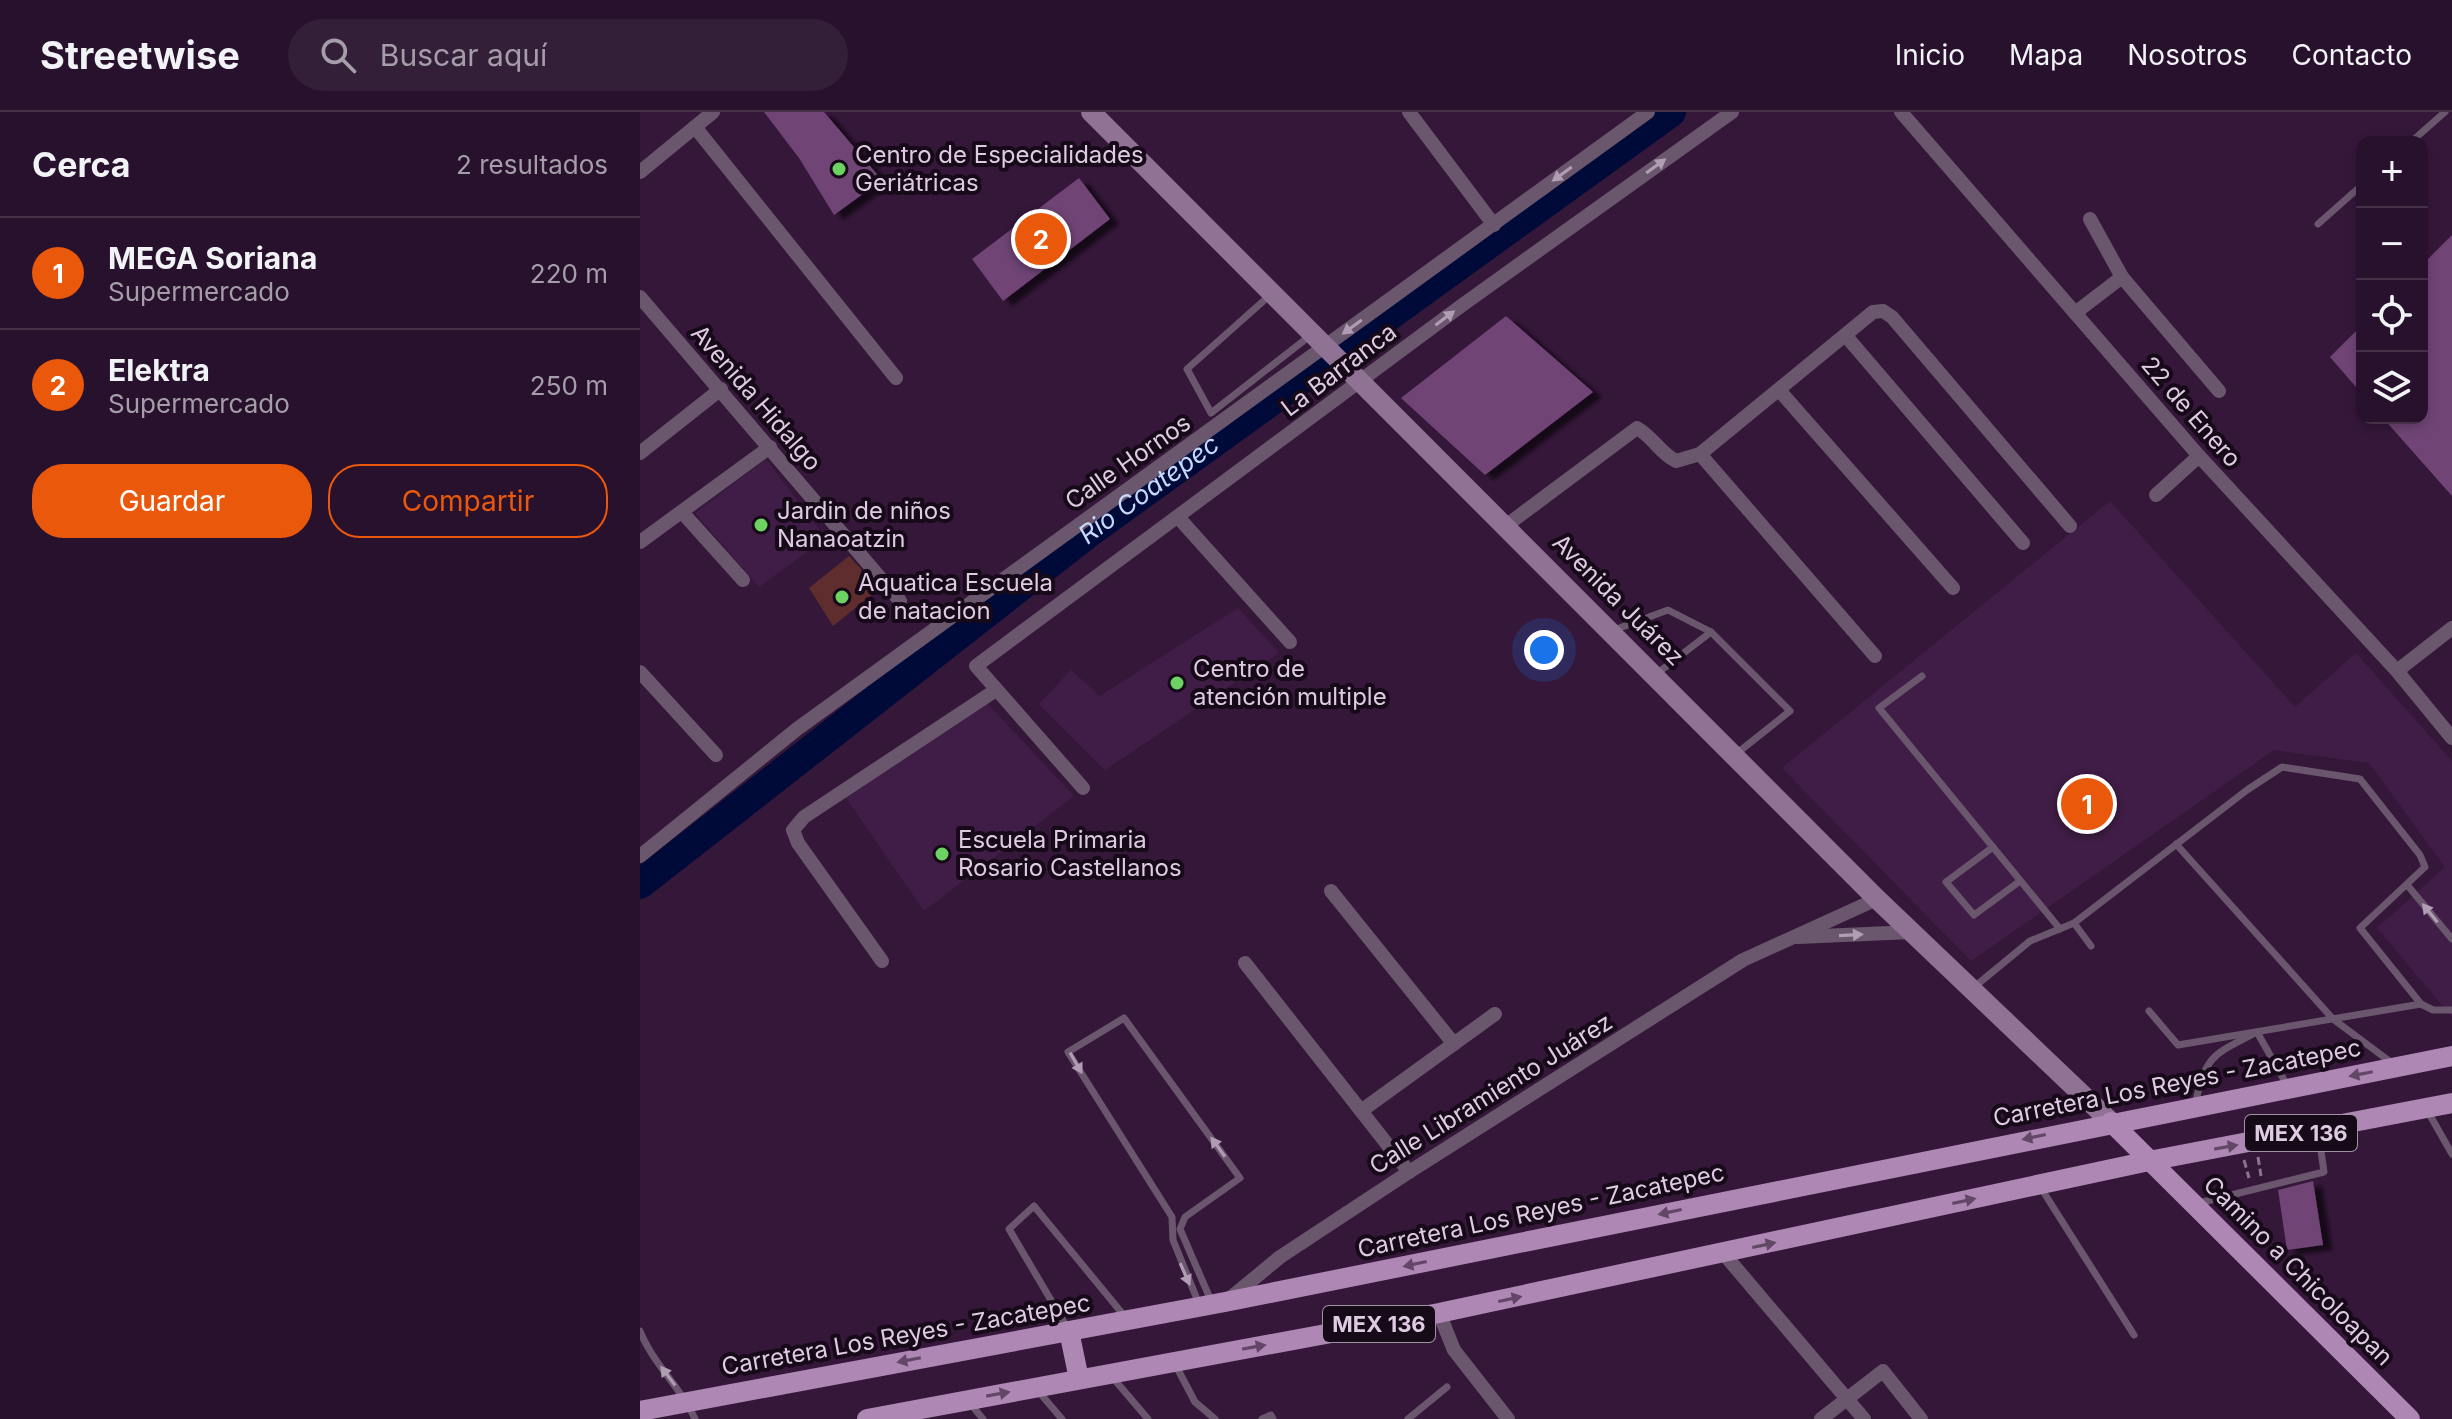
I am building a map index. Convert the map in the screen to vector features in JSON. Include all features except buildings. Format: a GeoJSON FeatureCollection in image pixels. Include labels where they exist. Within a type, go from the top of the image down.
{"type":"FeatureCollection","features":[{"type":"Feature","properties":{"kind":"main road","name":"Carretera Los Reyes - Zacatepec"},"geometry":{"type":"LineString","coordinates":[[640,1411],[691,1410],[1069,1331],[1213,1305],[2111,1122],[2452,1056]]}},
{"type":"Feature","properties":{"kind":"main road","name":"MEX 136"},"geometry":{"type":"LineString","coordinates":[[867,1419],[1439,1313],[2149,1161],[2452,1103]]}},
{"type":"Feature","properties":{"kind":"main road","name":"Camino a Chicoloapan"},"geometry":{"type":"LineString","coordinates":[[2111,1122],[2410,1419]]}},
{"type":"Feature","properties":{"kind":"main road"},"geometry":{"type":"LineString","coordinates":[[1069,1331],[1079,1379]]}},
{"type":"Feature","properties":{"kind":"street"},"geometry":{"type":"LineString","coordinates":[[640,172],[713,112]]}},
{"type":"Feature","properties":{"kind":"street","name":"Avenida Juárez"},"geometry":{"type":"LineString","coordinates":[[1091,112],[1507,525],[1877,899],[2111,1122]]}},
{"type":"Feature","properties":{"kind":"street"},"geometry":{"type":"LineString","coordinates":[[1409,112],[1494,225]]}},
{"type":"Feature","properties":{"kind":"street","name":"Calle Hornos"},"geometry":{"type":"LineString","coordinates":[[640,856],[797,729],[1322,344],[1494,225],[1648,112]]}},
{"type":"Feature","properties":{"kind":"street","name":"La Barranca"},"geometry":{"type":"LineString","coordinates":[[996,690],[976,666],[1178,517],[1354,376],[1732,112]]}},
{"type":"Feature","properties":{"kind":"street","name":"22 de Enero"},"geometry":{"type":"LineString","coordinates":[[1901,112],[2199,456],[2397,671],[2452,738]]}},
{"type":"Feature","properties":{"kind":"street"},"geometry":{"type":"LineString","coordinates":[[695,127],[896,378]]}},
{"type":"Feature","properties":{"kind":"street"},"geometry":{"type":"LineString","coordinates":[[2090,219],[2122,277],[2219,391]]}},
{"type":"Feature","properties":{"kind":"street"},"geometry":{"type":"LineString","coordinates":[[2075,313],[2122,277]]}},
{"type":"Feature","properties":{"kind":"street","name":"Avenida Hidalgo"},"geometry":{"type":"LineString","coordinates":[[642,303],[721,389],[900,601]]}},
{"type":"Feature","properties":{"kind":"street"},"geometry":{"type":"LineString","coordinates":[[1507,525],[1637,428],[1650,435],[1667,456],[1676,461],[1700,454],[1873,312],[1883,311],[1892,317],[2070,526]]}},
{"type":"Feature","properties":{"kind":"street"},"geometry":{"type":"LineString","coordinates":[[1846,336],[2023,543]]}},
{"type":"Feature","properties":{"kind":"street"},"geometry":{"type":"LineString","coordinates":[[640,453],[721,389]]}},
{"type":"Feature","properties":{"kind":"street"},"geometry":{"type":"LineString","coordinates":[[1779,390],[1953,588]]}},
{"type":"Feature","properties":{"kind":"street"},"geometry":{"type":"LineString","coordinates":[[640,542],[770,447]]}},
{"type":"Feature","properties":{"kind":"street"},"geometry":{"type":"LineString","coordinates":[[1700,454],[1875,656]]}},
{"type":"Feature","properties":{"kind":"street"},"geometry":{"type":"LineString","coordinates":[[2156,495],[2199,456]]}},
{"type":"Feature","properties":{"kind":"street"},"geometry":{"type":"LineString","coordinates":[[682,512],[743,580]]}},
{"type":"Feature","properties":{"kind":"street"},"geometry":{"type":"LineString","coordinates":[[1178,517],[1290,642]]}},
{"type":"Feature","properties":{"kind":"street"},"geometry":{"type":"LineString","coordinates":[[2397,671],[2452,628]]}},
{"type":"Feature","properties":{"kind":"street"},"geometry":{"type":"LineString","coordinates":[[640,672],[716,755]]}},
{"type":"Feature","properties":{"kind":"street"},"geometry":{"type":"LineString","coordinates":[[882,961],[798,843],[793,830],[804,817],[996,690],[1083,788]]}},
{"type":"Feature","properties":{"kind":"street"},"geometry":{"type":"LineString","coordinates":[[1331,891],[1454,1044]]}},
{"type":"Feature","properties":{"kind":"street","name":"Calle Libramiento Juárez"},"geometry":{"type":"LineString","coordinates":[[1213,1305],[1409,1172],[1743,960],[1877,899]]}},
{"type":"Feature","properties":{"kind":"street","name":"Calle Libramiento Juárez"},"geometry":{"type":"LineString","coordinates":[[1790,938],[1912,932]]}},
{"type":"Feature","properties":{"kind":"street"},"geometry":{"type":"LineString","coordinates":[[1245,963],[1409,1172]]}},
{"type":"Feature","properties":{"kind":"street"},"geometry":{"type":"LineString","coordinates":[[1361,1111],[1495,1014]]}},
{"type":"Feature","properties":{"kind":"street"},"geometry":{"type":"LineString","coordinates":[[1724,1254],[1864,1419]]}},
{"type":"Feature","properties":{"kind":"street"},"geometry":{"type":"LineString","coordinates":[[1439,1313],[1454,1350],[1508,1419]]}},
{"type":"Feature","properties":{"kind":"street"},"geometry":{"type":"LineString","coordinates":[[1821,1419],[1883,1371],[1921,1419]]}},
{"type":"Feature","properties":{"kind":"lane"},"geometry":{"type":"LineString","coordinates":[[2418,136],[2445,112]]}},
{"type":"Feature","properties":{"kind":"lane"},"geometry":{"type":"LineString","coordinates":[[2318,224],[2356,190]]}},
{"type":"Feature","properties":{"kind":"lane"},"geometry":{"type":"LineString","coordinates":[[1272,293],[1187,369],[1211,413],[1322,344]]}},
{"type":"Feature","properties":{"kind":"lane"},"geometry":{"type":"LineString","coordinates":[[1612,631],[1668,610],[1711,632],[1790,711],[1734,755]]}},
{"type":"Feature","properties":{"kind":"lane"},"geometry":{"type":"LineString","coordinates":[[1655,675],[1711,632]]}},
{"type":"Feature","properties":{"kind":"lane"},"geometry":{"type":"LineString","coordinates":[[1922,676],[1879,708],[2060,929]]}},
{"type":"Feature","properties":{"kind":"lane"},"geometry":{"type":"LineString","coordinates":[[1971,989],[2030,941],[2074,923],[2282,767],[2360,779],[2420,855],[2425,867],[2360,928],[2421,1004],[2433,1010],[2452,1010]]}},
{"type":"Feature","properties":{"kind":"lane"},"geometry":{"type":"LineString","coordinates":[[2176,844],[2333,1019],[2397,1067]]}},
{"type":"Feature","properties":{"kind":"lane"},"geometry":{"type":"LineString","coordinates":[[1993,847],[1946,882],[1974,915],[2020,881]]}},
{"type":"Feature","properties":{"kind":"lane"},"geometry":{"type":"LineString","coordinates":[[2408,886],[2452,939]]}},
{"type":"Feature","properties":{"kind":"lane"},"geometry":{"type":"LineString","coordinates":[[2074,923],[2091,946]]}},
{"type":"Feature","properties":{"kind":"lane"},"geometry":{"type":"LineString","coordinates":[[2149,1011],[2178,1045],[2421,1004]]}},
{"type":"Feature","properties":{"kind":"lane"},"geometry":{"type":"LineString","coordinates":[[1124,1018],[1240,1178],[1185,1217],[1180,1229],[1213,1305],[1175,1249],[1172,1217],[1068,1052],[1124,1018]]}},
{"type":"Feature","properties":{"kind":"lane"},"geometry":{"type":"LineString","coordinates":[[2257,1032],[2289,1088]]}},
{"type":"Feature","properties":{"kind":"lane"},"geometry":{"type":"LineString","coordinates":[[2195,1106],[2205,1067],[2215,1054],[2257,1032]]}},
{"type":"Feature","properties":{"kind":"lane"},"geometry":{"type":"LineString","coordinates":[[2426,1108],[2452,1154]]}},
{"type":"Feature","properties":{"kind":"lane"},"geometry":{"type":"LineString","coordinates":[[2193,1204],[2324,1172],[2318,1130]]}},
{"type":"Feature","properties":{"kind":"lane"},"geometry":{"type":"LineString","coordinates":[[2039,1185],[2134,1335]]}},
{"type":"Feature","properties":{"kind":"lane"},"geometry":{"type":"LineString","coordinates":[[1069,1331],[1009,1229],[1034,1206],[1127,1320]]}},
{"type":"Feature","properties":{"kind":"lane"},"geometry":{"type":"LineString","coordinates":[[640,1331],[644,1351],[691,1410]]}},
{"type":"Feature","properties":{"kind":"lane"},"geometry":{"type":"LineString","coordinates":[[1174,1362],[1195,1402],[1215,1419]]}},
{"type":"Feature","properties":{"kind":"lane"},"geometry":{"type":"LineString","coordinates":[[1109,1374],[1148,1419]]}},
{"type":"Feature","properties":{"kind":"lane"},"geometry":{"type":"LineString","coordinates":[[1035,1387],[1062,1419]]}},
{"type":"Feature","properties":{"kind":"lane"},"geometry":{"type":"LineString","coordinates":[[1408,1419],[1447,1387]]}},
{"type":"Feature","properties":{"kind":"lane"},"geometry":{"type":"LineString","coordinates":[[966,1400],[983,1419]]}},
{"type":"Feature","properties":{"kind":"lane"},"geometry":{"type":"LineString","coordinates":[[1262,1419],[1271,1415],[1273,1419]]}},
{"type":"Feature","properties":{"kind":"shaded area","name":"Jardin de niños Nanaoatzin"},"geometry":{"type":"Polygon","coordinates":[[[766,459],[826,538],[759,587],[695,513],[766,459]]]}},
{"type":"Feature","properties":{"kind":"shaded area"},"geometry":{"type":"Polygon","coordinates":[[[2110,501],[2295,707],[2356,653],[2452,761],[2452,1017],[2377,928],[2445,867],[2369,763],[2274,750],[1971,961],[1782,768],[2110,501]]]}},
{"type":"Feature","properties":{"kind":"shaded area","name":"Aquatica Escuela de natacion"},"geometry":{"type":"Polygon","coordinates":[[[849,556],[879,589],[833,626],[809,588],[849,556]]]}},
{"type":"Feature","properties":{"kind":"shaded area","name":"Centro de atención multiple"},"geometry":{"type":"Polygon","coordinates":[[[1238,608],[1279,653],[1105,770],[1039,704],[1071,670],[1100,696],[1238,608]]]}},
{"type":"Feature","properties":{"kind":"shaded area","name":"Escuela Primaria Rosario Castellanos"},"geometry":{"type":"Polygon","coordinates":[[[985,701],[1074,796],[924,911],[844,795],[985,701]]]}},
{"type":"Feature","properties":{"kind":"waterway","name":"Rio Coatepec"},"geometry":{"type":"LineString","coordinates":[[640,884],[1091,531],[1671,112]]}},
{"type":"Feature","properties":{"kind":"place","name":"Centro de Especialidades Geriátricas"},"geometry":{"type":"Point","coordinates":[839,169]}},
{"type":"Feature","properties":{"kind":"place","name":"Elektra"},"geometry":{"type":"Point","coordinates":[1041,239]}},
{"type":"Feature","properties":{"kind":"place","name":"Jardin de niños Nanaoatzin"},"geometry":{"type":"Point","coordinates":[761,525]}},
{"type":"Feature","properties":{"kind":"place","name":"Aquatica Escuela de natacion"},"geometry":{"type":"Point","coordinates":[842,597]}},
{"type":"Feature","properties":{"kind":"place","name":"Centro de atención multiple"},"geometry":{"type":"Point","coordinates":[1177,683]}},
{"type":"Feature","properties":{"kind":"place","name":"MEGA Soriana"},"geometry":{"type":"Point","coordinates":[2087,804]}},
{"type":"Feature","properties":{"kind":"place","name":"Escuela Primaria Rosario Castellanos"},"geometry":{"type":"Point","coordinates":[942,854]}}]}
